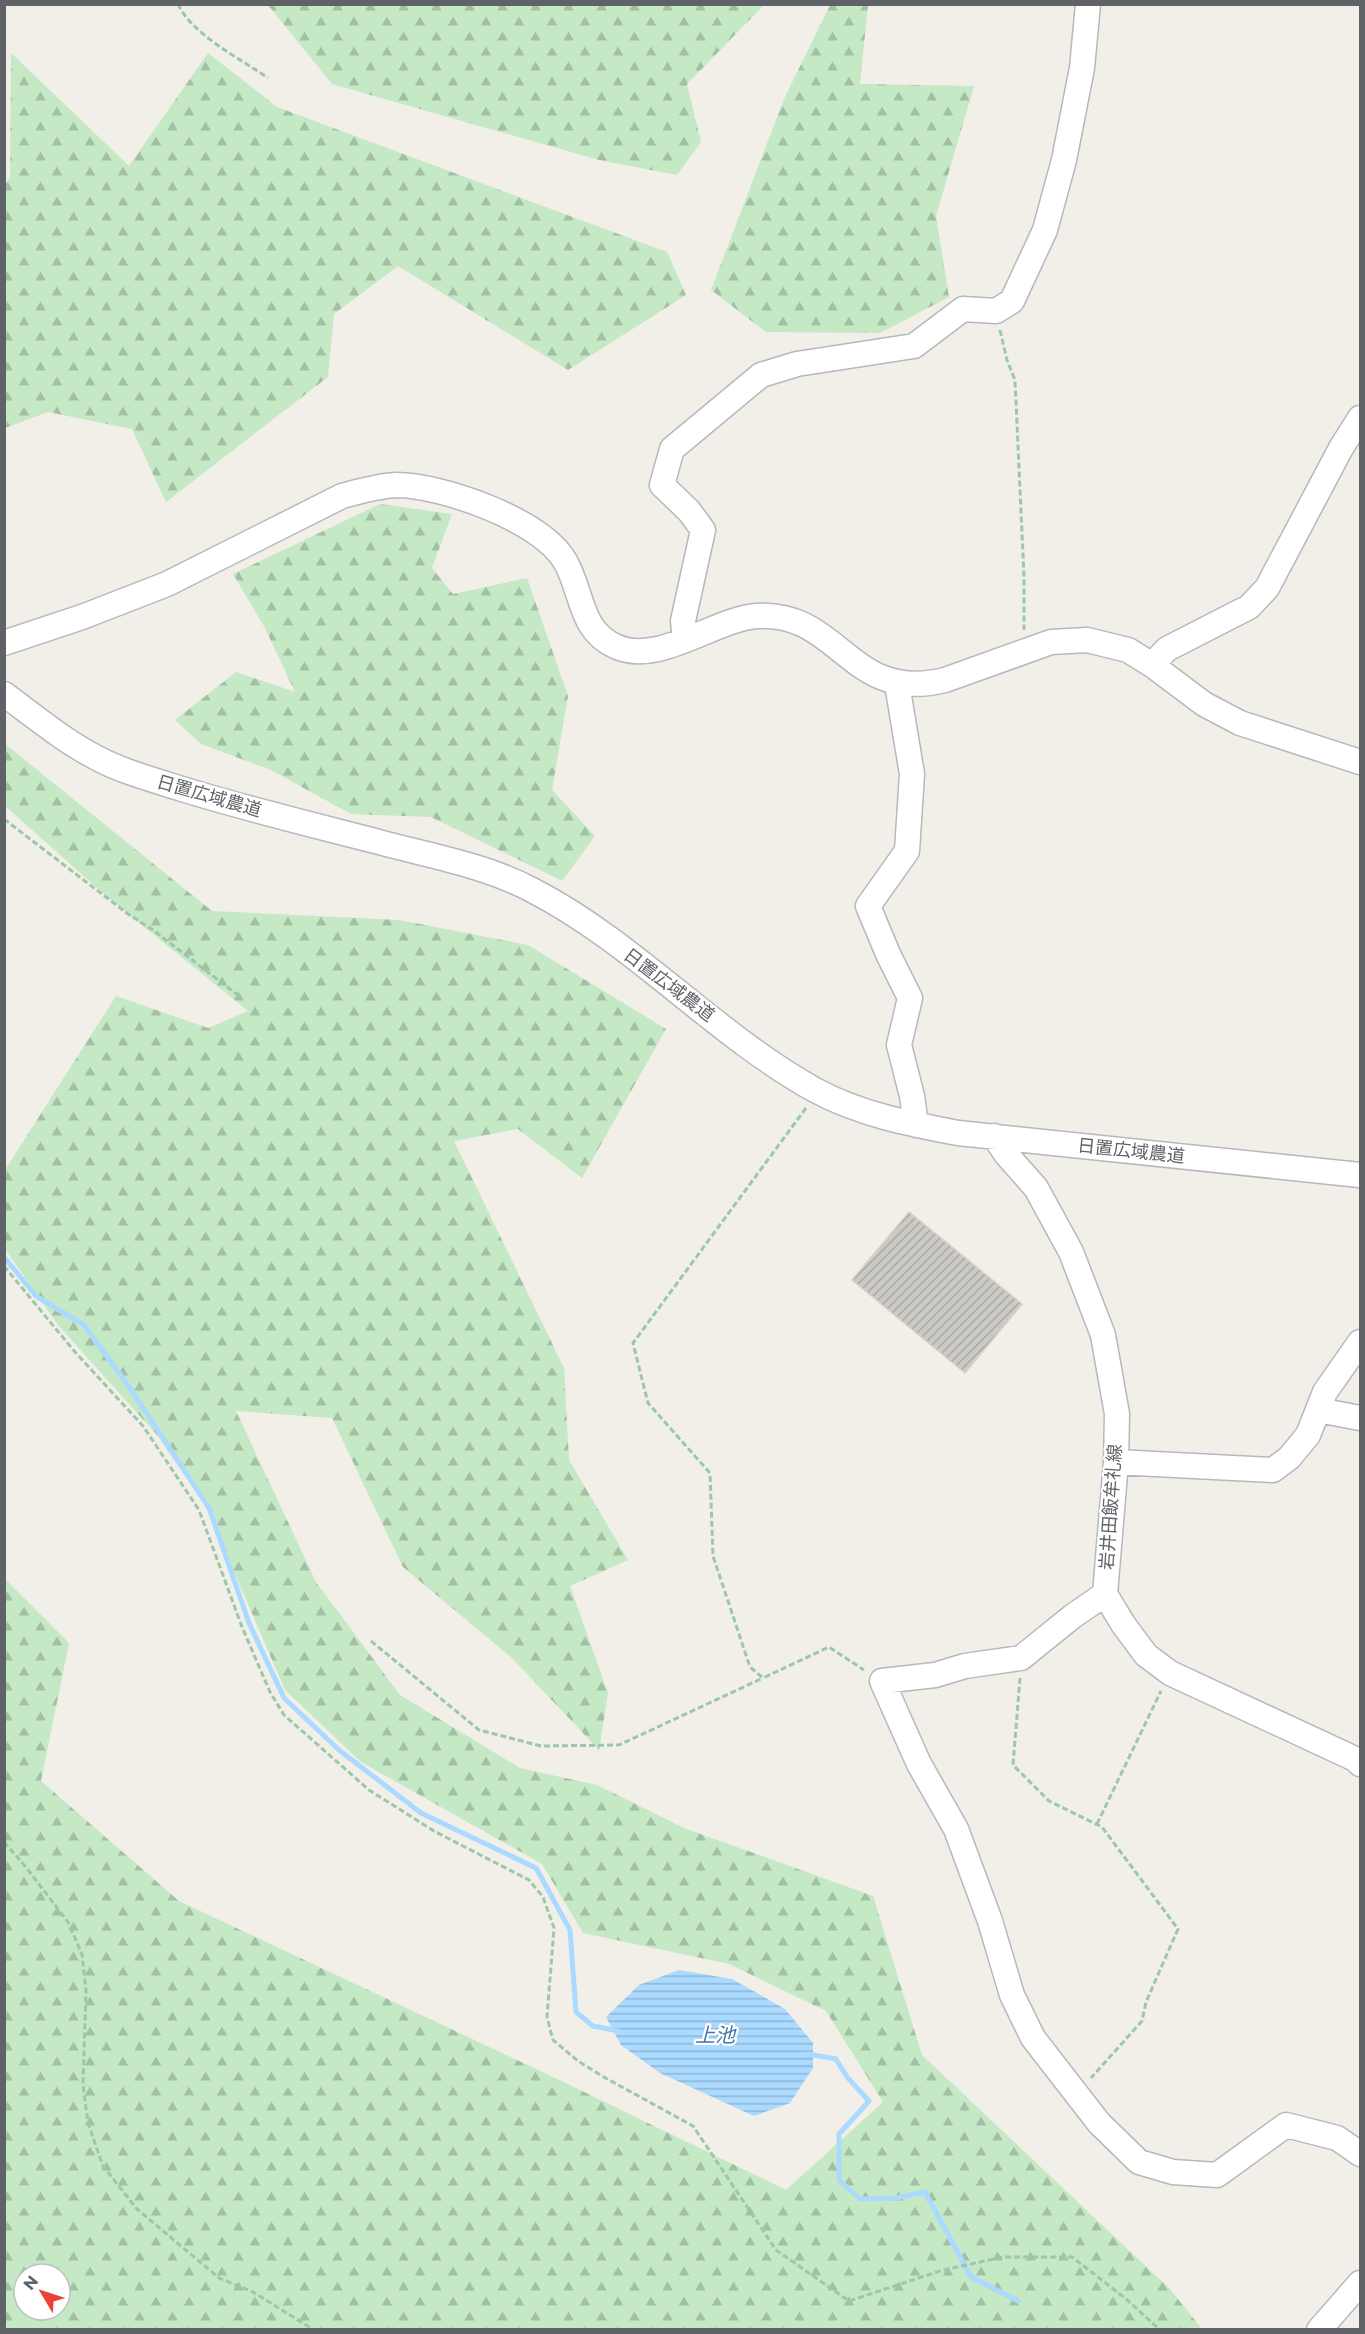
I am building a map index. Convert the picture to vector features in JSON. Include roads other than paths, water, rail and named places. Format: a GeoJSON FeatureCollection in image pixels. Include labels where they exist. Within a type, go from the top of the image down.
{"type":"FeatureCollection","features":[{"type":"Feature","properties":{"kind":"street"},"geometry":{"type":"LineString","coordinates":[[685,639],[683,621],[703,531],[689,511],[662,485],[672,448],[761,375],[797,364],[914,346],[963,309],[996,311],[1012,301],[1045,230],[1064,160],[1082,68],[1088,4]]}},
{"type":"Feature","properties":{"kind":"street"},"geometry":{"type":"LineString","coordinates":[[1152,665],[1167,649],[1249,607],[1267,588],[1341,448],[1360,418]]}},
{"type":"Feature","properties":{"kind":"street"},"geometry":{"type":"LineString","coordinates":[[4,643],[82,617],[166,584],[342,495],[397,485],[470,500],[543,536],[566,562],[585,616],[592,628],[603,640],[618,648],[634,651],[656,649],[735,620],[756,616],[791,620],[825,637],[854,663],[875,676],[897,684],[927,685],[1051,642],[1087,640],[1128,650],[1204,704],[1232,719],[1360,762]]}},
{"type":"Feature","properties":{"kind":"street"},"geometry":{"type":"LineString","coordinates":[[897,684],[912,774],[907,851],[868,906],[910,998],[899,1045],[912,1096],[916,1125]]}},
{"type":"Feature","properties":{"kind":"street","name":"日置広域農道"},"geometry":{"type":"LineString","coordinates":[[4,694],[58,734],[98,759],[145,777],[231,804],[480,869],[530,889],[565,909],[610,941],[769,1062],[818,1092],[868,1112],[958,1133],[1360,1175]]}},
{"type":"Feature","properties":{"kind":"street","name":"岩井田飯牟礼線"},"geometry":{"type":"LineString","coordinates":[[994,1136],[1006,1154],[1036,1188],[1071,1252],[1103,1335],[1117,1414],[1116,1462],[1105,1594],[1146,1655],[1170,1673],[1359,1759]]}},
{"type":"Feature","properties":{"kind":"street"},"geometry":{"type":"LineString","coordinates":[[1116,1462],[1273,1470],[1289,1458],[1308,1435],[1325,1392],[1360,1342]]}},
{"type":"Feature","properties":{"kind":"street"},"geometry":{"type":"LineString","coordinates":[[1318,1410],[1360,1418]]}},
{"type":"Feature","properties":{"kind":"street"},"geometry":{"type":"LineString","coordinates":[[1105,1594],[1052,1632],[1021,1658],[966,1666],[935,1675],[882,1681],[920,1764],[956,1829],[990,1921],[1012,1995],[1033,2038],[1100,2123],[1139,2162],[1173,2172],[1217,2175],[1286,2125],[1337,2138],[1360,2154]]}},
{"type":"Feature","properties":{"kind":"street"},"geometry":{"type":"LineString","coordinates":[[1320,2330],[1360,2283]]}},
{"type":"Feature","properties":{"kind":"water","name":"上池"},"geometry":{"type":"Polygon","coordinates":[[[679,1970],[732,1979],[785,2009],[813,2043],[813,2068],[790,2103],[754,2116],[660,2073],[621,2045],[606,2017],[639,1985],[679,1970]]]}},
{"type":"Feature","properties":{"kind":"waterway"},"geometry":{"type":"LineString","coordinates":[[4,1257],[36,1296],[84,1325],[132,1391],[209,1508],[249,1623],[284,1698],[339,1750],[421,1813],[536,1868],[570,1930],[576,2012],[593,2026],[618,2031]]}},
{"type":"Feature","properties":{"kind":"waterway"},"geometry":{"type":"LineString","coordinates":[[808,2054],[836,2059],[847,2077],[869,2101],[839,2134],[839,2180],[860,2199],[896,2198],[925,2192],[971,2277],[1018,2301]]}}]}
